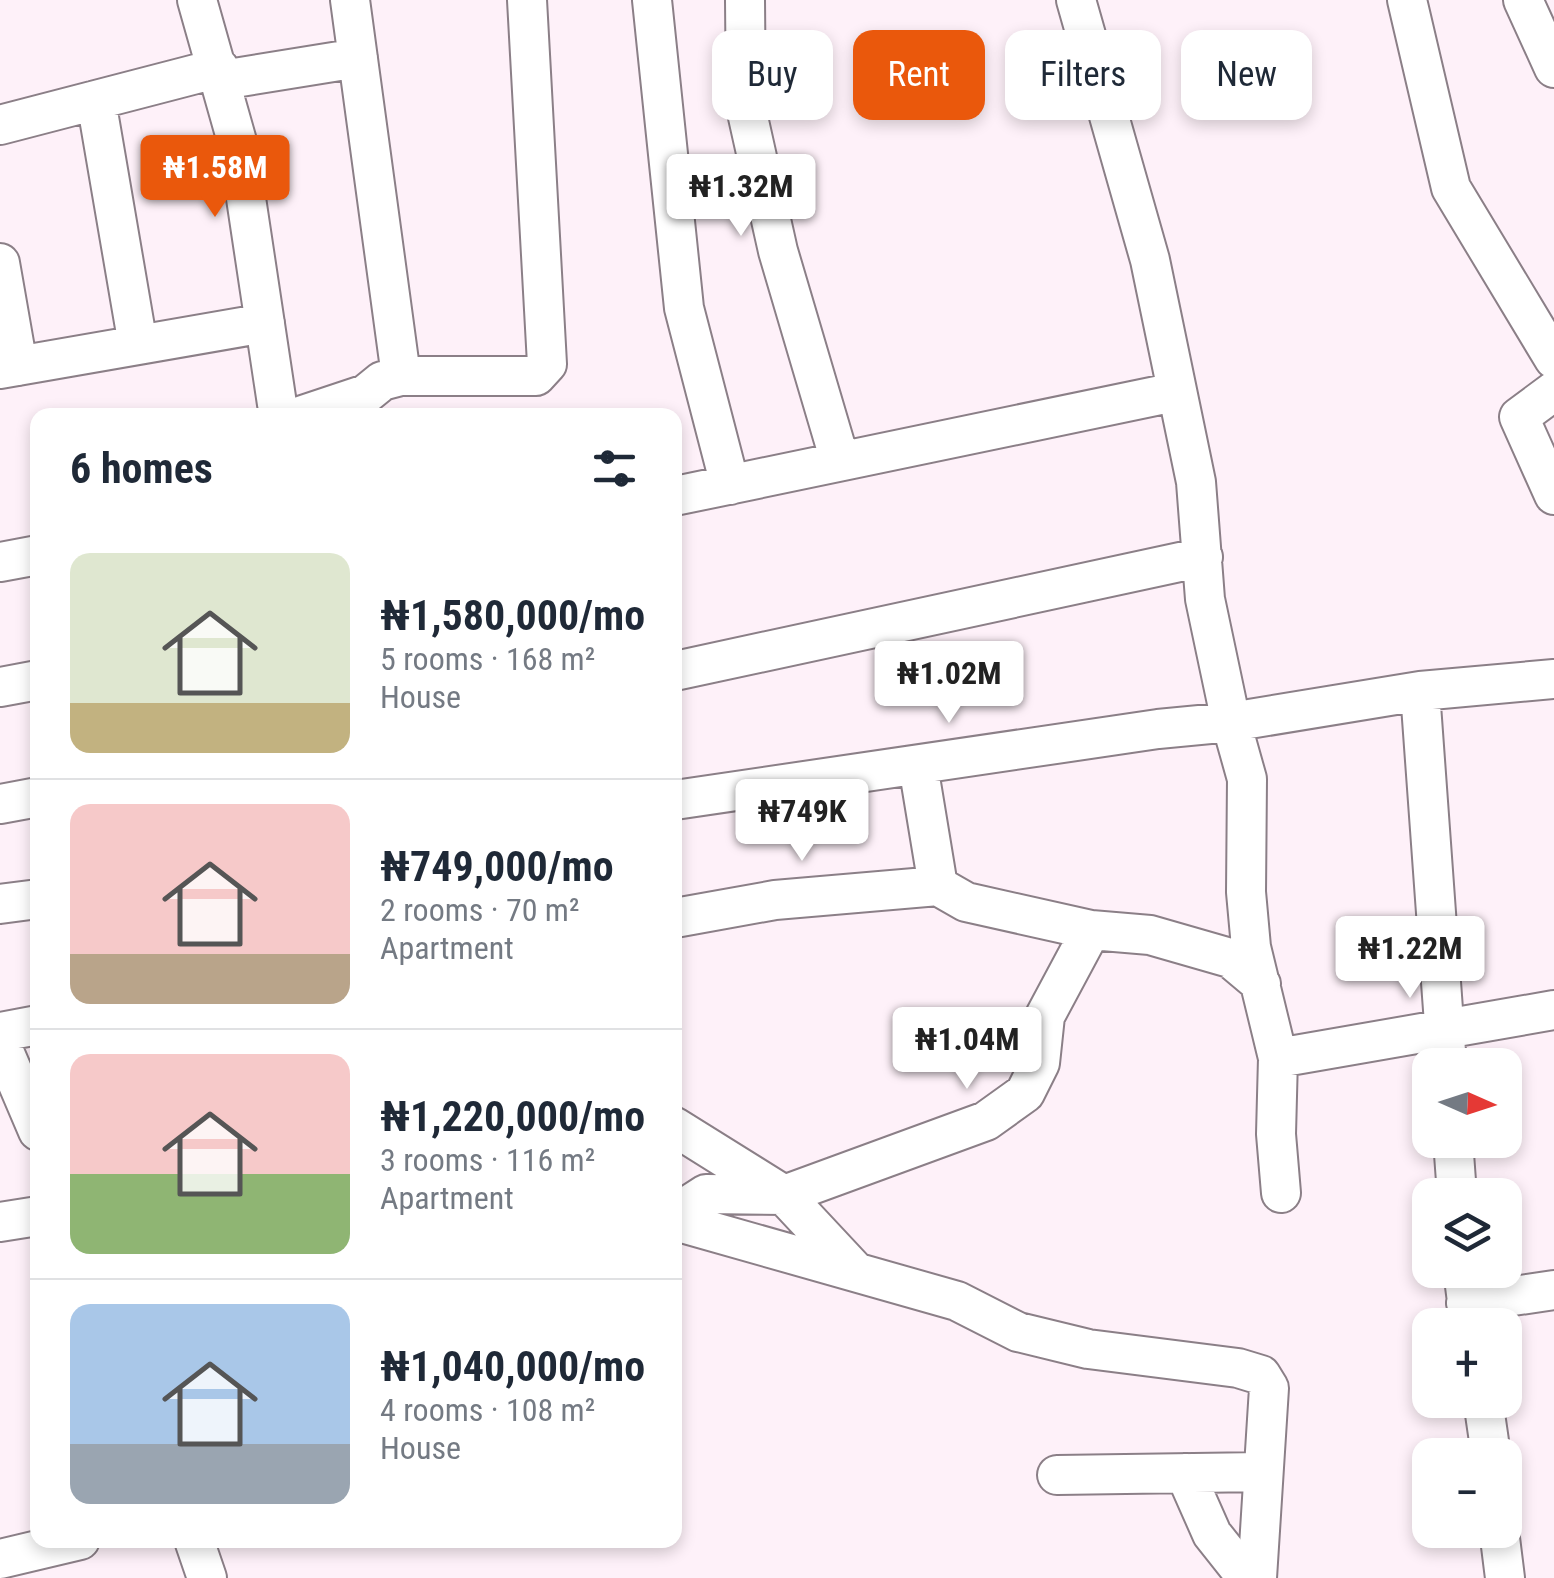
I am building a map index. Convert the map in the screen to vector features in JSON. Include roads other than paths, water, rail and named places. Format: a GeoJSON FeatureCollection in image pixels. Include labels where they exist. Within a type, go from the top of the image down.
{"type":"FeatureCollection","features":[{"type":"Feature","properties":{"kind":"street"},"geometry":{"type":"LineString","coordinates":[[197,0],[238,146],[279,408]]}},
{"type":"Feature","properties":{"kind":"street"},"geometry":{"type":"LineString","coordinates":[[350,0],[401,376]]}},
{"type":"Feature","properties":{"kind":"street"},"geometry":{"type":"LineString","coordinates":[[324,408],[366,394],[382,382],[401,376],[536,376],[546,364],[528,0]]}},
{"type":"Feature","properties":{"kind":"street"},"geometry":{"type":"LineString","coordinates":[[652,0],[684,308],[730,484]]}},
{"type":"Feature","properties":{"kind":"street"},"geometry":{"type":"LineString","coordinates":[[745,0],[746,108],[778,251],[840,461]]}},
{"type":"Feature","properties":{"kind":"street"},"geometry":{"type":"LineString","coordinates":[[1076,0],[1150,260],[1196,482],[1205,599],[1231,722],[1248,779],[1246,892],[1251,947],[1278,1058],[1276,1134],[1281,1194]]}},
{"type":"Feature","properties":{"kind":"street"},"geometry":{"type":"LineString","coordinates":[[1406,0],[1451,188],[1554,359]]}},
{"type":"Feature","properties":{"kind":"street"},"geometry":{"type":"LineString","coordinates":[[1523,0],[1554,68]]}},
{"type":"Feature","properties":{"kind":"street"},"geometry":{"type":"LineString","coordinates":[[0,125],[220,74],[358,58]]}},
{"type":"Feature","properties":{"kind":"street"},"geometry":{"type":"LineString","coordinates":[[96,100],[138,346]]}},
{"type":"Feature","properties":{"kind":"street"},"geometry":{"type":"LineString","coordinates":[[0,263],[9,368],[265,323]]}},
{"type":"Feature","properties":{"kind":"street"},"geometry":{"type":"LineString","coordinates":[[1554,391],[1519,417],[1554,495]]}},
{"type":"Feature","properties":{"kind":"street"},"geometry":{"type":"LineString","coordinates":[[682,494],[1175,392]]}},
{"type":"Feature","properties":{"kind":"street"},"geometry":{"type":"LineString","coordinates":[[0,562],[30,556]]}},
{"type":"Feature","properties":{"kind":"street"},"geometry":{"type":"LineString","coordinates":[[682,670],[1203,558]]}},
{"type":"Feature","properties":{"kind":"street"},"geometry":{"type":"LineString","coordinates":[[682,799],[1158,729],[1231,722],[1420,691],[1554,679]]}},
{"type":"Feature","properties":{"kind":"street"},"geometry":{"type":"LineString","coordinates":[[0,686],[30,681]]}},
{"type":"Feature","properties":{"kind":"street"},"geometry":{"type":"LineString","coordinates":[[1420,691],[1445,1047]]}},
{"type":"Feature","properties":{"kind":"street"},"geometry":{"type":"LineString","coordinates":[[918,764],[938,886]]}},
{"type":"Feature","properties":{"kind":"street"},"geometry":{"type":"LineString","coordinates":[[0,804],[30,798]]}},
{"type":"Feature","properties":{"kind":"street"},"geometry":{"type":"LineString","coordinates":[[682,917],[774,900],[938,886],[966,902],[1090,930],[1150,936],[1230,958],[1261,984]]}},
{"type":"Feature","properties":{"kind":"street"},"geometry":{"type":"LineString","coordinates":[[0,904],[30,899]]}},
{"type":"Feature","properties":{"kind":"street"},"geometry":{"type":"LineString","coordinates":[[682,1212],[706,1194],[784,1195],[986,1121],[1025,1093],[1040,1062],[1046,1016],[1090,930]]}},
{"type":"Feature","properties":{"kind":"street"},"geometry":{"type":"LineString","coordinates":[[1278,1058],[1445,1047],[1554,1010]]}},
{"type":"Feature","properties":{"kind":"street"},"geometry":{"type":"LineString","coordinates":[[0,1032],[30,1026]]}},
{"type":"Feature","properties":{"kind":"street"},"geometry":{"type":"LineString","coordinates":[[0,1042],[30,1112]]}},
{"type":"Feature","properties":{"kind":"street"},"geometry":{"type":"LineString","coordinates":[[682,1132],[784,1195],[856,1272]]}},
{"type":"Feature","properties":{"kind":"street"},"geometry":{"type":"LineString","coordinates":[[0,1222],[30,1217]]}},
{"type":"Feature","properties":{"kind":"street"},"geometry":{"type":"LineString","coordinates":[[682,1219],[956,1302],[1018,1332],[1088,1350],[1238,1368],[1261,1375],[1268,1388],[1257,1578]]}},
{"type":"Feature","properties":{"kind":"street"},"geometry":{"type":"LineString","coordinates":[[1466,1299],[1554,1290]]}},
{"type":"Feature","properties":{"kind":"street"},"geometry":{"type":"LineString","coordinates":[[1057,1475],[1262,1472]]}},
{"type":"Feature","properties":{"kind":"street"},"geometry":{"type":"LineString","coordinates":[[1185,1473],[1212,1534],[1247,1578]]}},
{"type":"Feature","properties":{"kind":"street"},"geometry":{"type":"LineString","coordinates":[[0,1559],[46,1548]]}},
{"type":"Feature","properties":{"kind":"street"},"geometry":{"type":"LineString","coordinates":[[197,1548],[207,1578]]}},
{"type":"Feature","properties":{"kind":"street"},"geometry":{"type":"LineString","coordinates":[[1501,1548],[1504,1578]]}}]}
